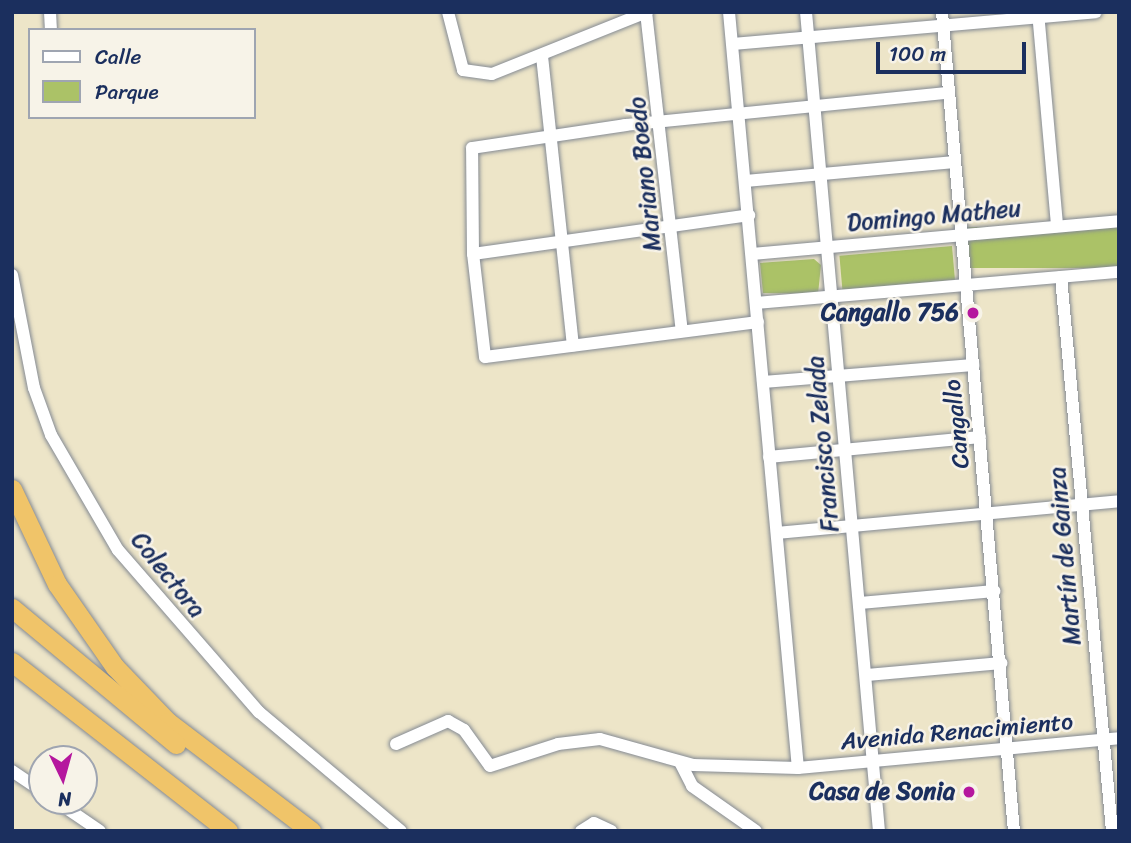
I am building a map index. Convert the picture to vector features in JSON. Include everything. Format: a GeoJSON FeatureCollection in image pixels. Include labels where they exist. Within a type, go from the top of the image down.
{"type":"FeatureCollection","features":[{"type":"Feature","properties":{"kind":"highway"},"geometry":{"type":"LineString","coordinates":[[12,489],[57,584],[123,677],[168,722],[311,831]]}},
{"type":"Feature","properties":{"kind":"highway"},"geometry":{"type":"LineString","coordinates":[[12,608],[139,716],[296,831]]}},
{"type":"Feature","properties":{"kind":"highway"},"geometry":{"type":"LineString","coordinates":[[12,662],[183,799],[228,831]]}},
{"type":"Feature","properties":{"kind":"highway"},"geometry":{"type":"LineString","coordinates":[[12,678],[116,763],[183,799]]}},
{"type":"Feature","properties":{"kind":"street"},"geometry":{"type":"LineString","coordinates":[[448,12],[463,70],[499,73],[647,12]]}},
{"type":"Feature","properties":{"kind":"street","name":"Mariano Boedo"},"geometry":{"type":"LineString","coordinates":[[647,12],[662,121],[682,331]]}},
{"type":"Feature","properties":{"kind":"street"},"geometry":{"type":"LineString","coordinates":[[729,12],[798,768]]}},
{"type":"Feature","properties":{"kind":"street","name":"Francisco Zelada"},"geometry":{"type":"LineString","coordinates":[[806,12],[879,831]]}},
{"type":"Feature","properties":{"kind":"street"},"geometry":{"type":"LineString","coordinates":[[733,44],[943,19],[1096,12]]}},
{"type":"Feature","properties":{"kind":"street"},"geometry":{"type":"LineString","coordinates":[[1038,15],[1057,226]]}},
{"type":"Feature","properties":{"kind":"street","name":"Cangallo"},"geometry":{"type":"LineString","coordinates":[[943,19],[1014,831]]}},
{"type":"Feature","properties":{"kind":"street"},"geometry":{"type":"LineString","coordinates":[[542,56],[573,345]]}},
{"type":"Feature","properties":{"kind":"street"},"geometry":{"type":"LineString","coordinates":[[758,322],[485,357],[473,254],[472,148],[662,121],[948,93]]}},
{"type":"Feature","properties":{"kind":"street"},"geometry":{"type":"LineString","coordinates":[[746,181],[954,162]]}},
{"type":"Feature","properties":{"kind":"street"},"geometry":{"type":"LineString","coordinates":[[473,254],[561,245],[749,215]]}},
{"type":"Feature","properties":{"kind":"street","name":"Domingo Matheu"},"geometry":{"type":"LineString","coordinates":[[752,254],[1119,221]]}},
{"type":"Feature","properties":{"kind":"street"},"geometry":{"type":"LineString","coordinates":[[756,303],[1119,272]]}},
{"type":"Feature","properties":{"kind":"street","name":"Colectora"},"geometry":{"type":"LineString","coordinates":[[12,275],[34,388],[51,435],[118,550],[259,712],[401,831]]}},
{"type":"Feature","properties":{"kind":"street","name":"Martín de Gainza"},"geometry":{"type":"LineString","coordinates":[[1061,276],[1112,831]]}},
{"type":"Feature","properties":{"kind":"street"},"geometry":{"type":"LineString","coordinates":[[763,382],[973,365]]}},
{"type":"Feature","properties":{"kind":"street"},"geometry":{"type":"LineString","coordinates":[[769,457],[980,437]]}},
{"type":"Feature","properties":{"kind":"street"},"geometry":{"type":"LineString","coordinates":[[777,533],[1119,501]]}},
{"type":"Feature","properties":{"kind":"street"},"geometry":{"type":"LineString","coordinates":[[860,603],[994,591]]}},
{"type":"Feature","properties":{"kind":"street"},"geometry":{"type":"LineString","coordinates":[[867,675],[1001,663]]}},
{"type":"Feature","properties":{"kind":"street","name":"Avenida Renacimiento"},"geometry":{"type":"LineString","coordinates":[[396,744],[448,721],[464,730],[490,766],[578,739],[626,743],[681,762],[798,768],[1119,738]]}},
{"type":"Feature","properties":{"kind":"street"},"geometry":{"type":"LineString","coordinates":[[681,762],[692,786],[756,831]]}},
{"type":"Feature","properties":{"kind":"street"},"geometry":{"type":"LineString","coordinates":[[12,771],[28,782]]}},
{"type":"Feature","properties":{"kind":"street"},"geometry":{"type":"LineString","coordinates":[[77,815],[100,831]]}},
{"type":"Feature","properties":{"kind":"street"},"geometry":{"type":"LineString","coordinates":[[581,831],[606,827]]}},
{"type":"Feature","properties":{"kind":"green space"},"geometry":{"type":"Polygon","coordinates":[[[967,227],[1119,227],[1119,268],[967,268],[967,227]]]}},
{"type":"Feature","properties":{"kind":"green space"},"geometry":{"type":"Polygon","coordinates":[[[952,246],[955,280],[842,290],[839,256],[952,246]]]}},
{"type":"Feature","properties":{"kind":"green space"},"geometry":{"type":"Polygon","coordinates":[[[814,259],[821,265],[818,294],[763,293],[760,263],[814,259]]]}},
{"type":"Feature","properties":{"kind":"place","name":"Cangallo 756"},"geometry":{"type":"Point","coordinates":[973,313]}},
{"type":"Feature","properties":{"kind":"place","name":"Casa de Sonia"},"geometry":{"type":"Point","coordinates":[969,792]}}]}
